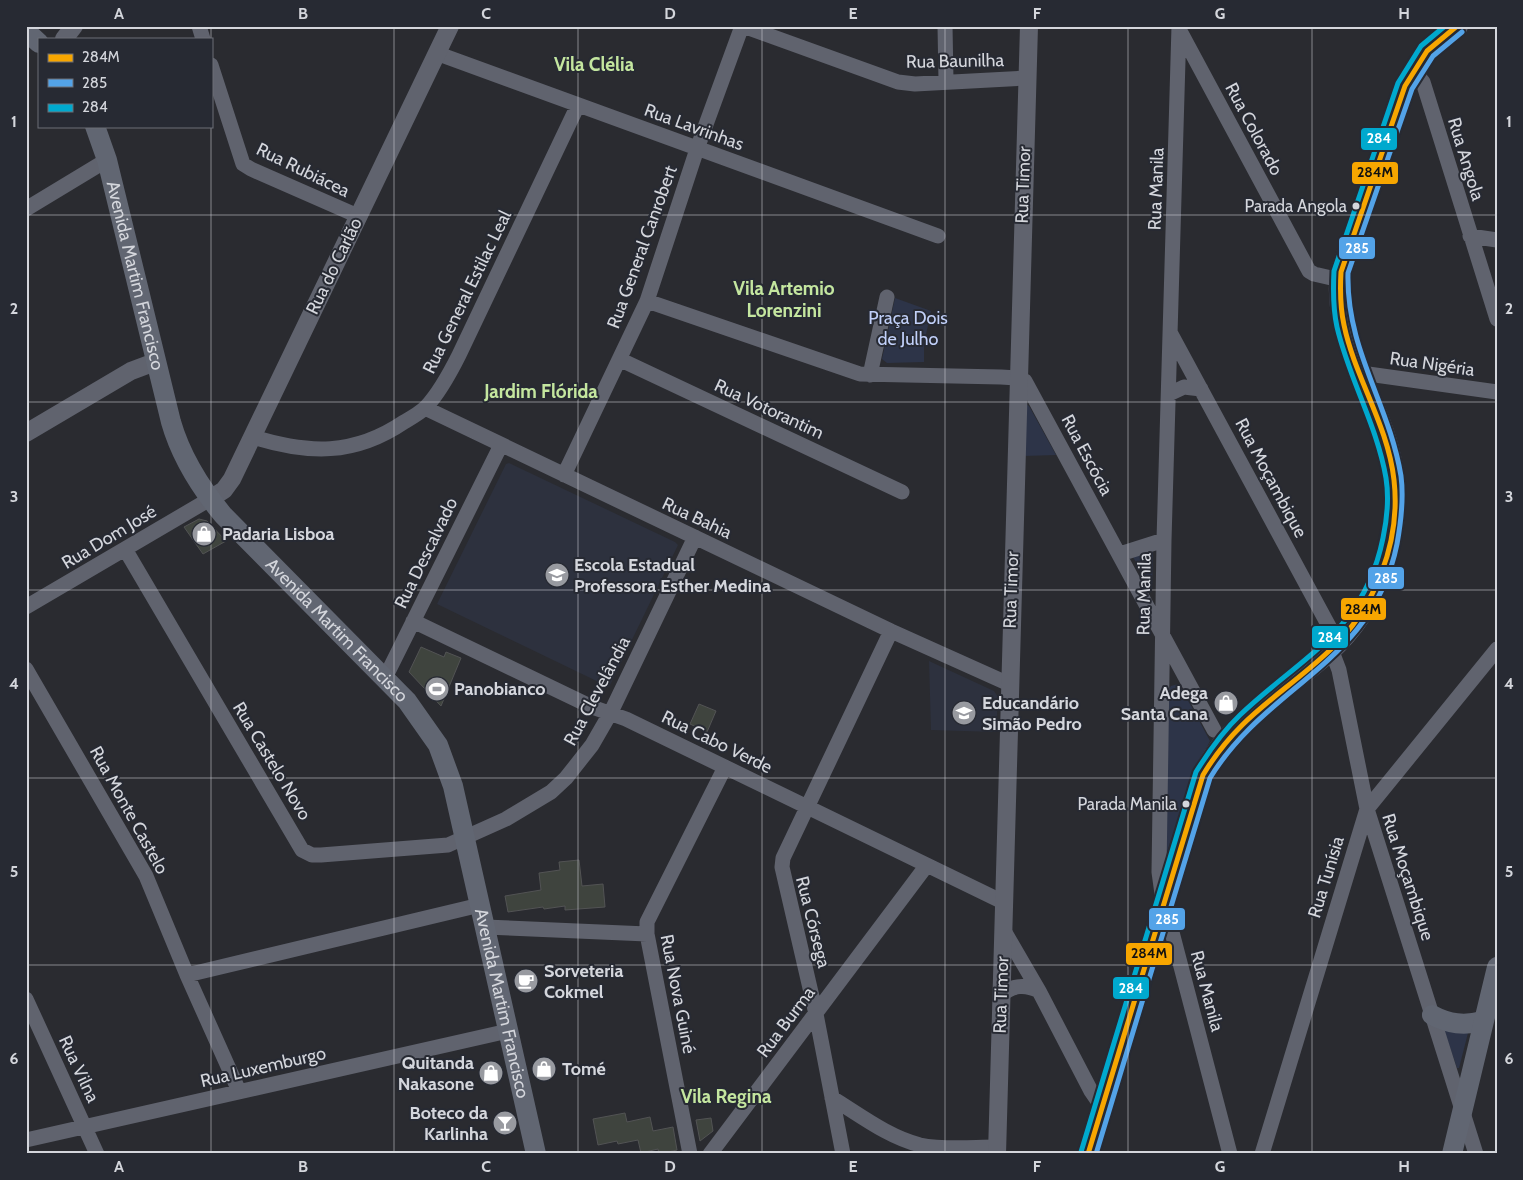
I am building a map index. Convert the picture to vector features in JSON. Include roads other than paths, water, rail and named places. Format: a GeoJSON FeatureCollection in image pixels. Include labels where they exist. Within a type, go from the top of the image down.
{"type":"FeatureCollection","features":[{"type":"Feature","properties":{"kind":"main road"},"geometry":{"type":"LineString","coordinates":[[1088,1154],[1198,789],[1218,749],[1243,720],[1334,646],[1360,614],[1376,586],[1390,541],[1394,510],[1391,463],[1382,429],[1342,314],[1340,280],[1344,260],[1393,118],[1413,70],[1436,41],[1457,26]]}},
{"type":"Feature","properties":{"kind":"main road"},"geometry":{"type":"LineString","coordinates":[[26,31],[38,42]]}},
{"type":"Feature","properties":{"kind":"main road","name":"Avenida Martim Francisco"},"geometry":{"type":"LineString","coordinates":[[96,128],[106,160],[155,362],[181,452],[210,499],[223,515],[408,701],[438,744],[453,786],[536,1154]]}},
{"type":"Feature","properties":{"kind":"main road"},"geometry":{"type":"LineString","coordinates":[[1452,1154],[1488,1018],[1497,967]]}},
{"type":"Feature","properties":{"kind":"main road"},"geometry":{"type":"LineString","coordinates":[[1432,1015],[1452,1024],[1473,1024],[1488,1018]]}},
{"type":"Feature","properties":{"kind":"street"},"geometry":{"type":"LineString","coordinates":[[65,38],[74,26]]}},
{"type":"Feature","properties":{"kind":"street"},"geometry":{"type":"LineString","coordinates":[[199,26],[203,38]]}},
{"type":"Feature","properties":{"kind":"street","name":"Rua do Carlão"},"geometry":{"type":"LineString","coordinates":[[210,499],[229,484],[253,437],[450,26]]}},
{"type":"Feature","properties":{"kind":"street","name":"Rua Baunilha"},"geometry":{"type":"LineString","coordinates":[[742,26],[784,33],[898,82],[915,84],[1027,78]]}},
{"type":"Feature","properties":{"kind":"street","name":"Rua General Canrobert"},"geometry":{"type":"LineString","coordinates":[[564,475],[621,360],[647,301],[697,149],[742,26]]}},
{"type":"Feature","properties":{"kind":"street"},"geometry":{"type":"LineString","coordinates":[[945,26],[946,81]]}},
{"type":"Feature","properties":{"kind":"street","name":"Rua Timor"},"geometry":{"type":"LineString","coordinates":[[997,1150],[1017,378],[1029,26]]}},
{"type":"Feature","properties":{"kind":"street","name":"Rua Colorado"},"geometry":{"type":"LineString","coordinates":[[1179,28],[1309,270],[1314,274],[1340,280]]}},
{"type":"Feature","properties":{"kind":"street","name":"Rua Manila"},"geometry":{"type":"LineString","coordinates":[[1179,28],[1164,540],[1159,872],[1164,903],[1230,1154]]}},
{"type":"Feature","properties":{"kind":"street","name":"Rua Lavrinhas"},"geometry":{"type":"LineString","coordinates":[[436,53],[938,236]]}},
{"type":"Feature","properties":{"kind":"street","name":"Rua Rubiácea"},"geometry":{"type":"LineString","coordinates":[[212,68],[243,164],[250,169],[358,216]]}},
{"type":"Feature","properties":{"kind":"street","name":"Rua Angola"},"geometry":{"type":"LineString","coordinates":[[1413,70],[1423,82],[1497,320]]}},
{"type":"Feature","properties":{"kind":"street","name":"Rua General Estilac Leal"},"geometry":{"type":"LineString","coordinates":[[253,437],[297,449],[346,447],[377,438],[425,408],[450,373],[578,105]]}},
{"type":"Feature","properties":{"kind":"street"},"geometry":{"type":"LineString","coordinates":[[26,209],[106,160]]}},
{"type":"Feature","properties":{"kind":"street"},"geometry":{"type":"LineString","coordinates":[[1470,236],[1497,240]]}},
{"type":"Feature","properties":{"kind":"street"},"geometry":{"type":"LineString","coordinates":[[870,375],[887,297]]}},
{"type":"Feature","properties":{"kind":"street"},"geometry":{"type":"LineString","coordinates":[[647,301],[853,372],[870,375],[1017,378]]}},
{"type":"Feature","properties":{"kind":"street","name":"Rua Moçambique"},"geometry":{"type":"LineString","coordinates":[[1170,332],[1334,646],[1366,809],[1476,1154]]}},
{"type":"Feature","properties":{"kind":"street","name":"Rua Votorantim"},"geometry":{"type":"LineString","coordinates":[[621,360],[902,492]]}},
{"type":"Feature","properties":{"kind":"street"},"geometry":{"type":"LineString","coordinates":[[26,433],[131,371],[155,362]]}},
{"type":"Feature","properties":{"kind":"street","name":"Rua Nigéria"},"geometry":{"type":"LineString","coordinates":[[1361,373],[1497,392]]}},
{"type":"Feature","properties":{"kind":"street","name":"Rua Escócia"},"geometry":{"type":"LineString","coordinates":[[1017,378],[1025,382],[1030,388],[1214,730]]}},
{"type":"Feature","properties":{"kind":"street"},"geometry":{"type":"LineString","coordinates":[[1169,394],[1184,388],[1201,389]]}},
{"type":"Feature","properties":{"kind":"street","name":"Rua Bahia"},"geometry":{"type":"LineString","coordinates":[[425,408],[891,631],[1009,684]]}},
{"type":"Feature","properties":{"kind":"street","name":"Rua Descalvado"},"geometry":{"type":"LineString","coordinates":[[385,678],[501,445]]}},
{"type":"Feature","properties":{"kind":"street","name":"Rua Dom José"},"geometry":{"type":"LineString","coordinates":[[26,607],[210,499]]}},
{"type":"Feature","properties":{"kind":"street","name":"Rua Clevelândia"},"geometry":{"type":"LineString","coordinates":[[464,839],[530,806],[550,792],[570,773],[592,746],[611,712],[695,538]]}},
{"type":"Feature","properties":{"kind":"street"},"geometry":{"type":"LineString","coordinates":[[1120,554],[1164,540]]}},
{"type":"Feature","properties":{"kind":"street","name":"Rua Castelo Novo"},"geometry":{"type":"LineString","coordinates":[[125,549],[302,850],[312,855],[321,856],[448,845],[464,839]]}},
{"type":"Feature","properties":{"kind":"street","name":"Rua Cabo Verde"},"geometry":{"type":"LineString","coordinates":[[413,621],[592,707],[611,712],[1003,902]]}},
{"type":"Feature","properties":{"kind":"street","name":"Rua Córsega"},"geometry":{"type":"LineString","coordinates":[[843,1154],[816,1014],[782,874],[783,858],[891,631]]}},
{"type":"Feature","properties":{"kind":"street","name":"Rua Tunísia"},"geometry":{"type":"LineString","coordinates":[[1262,1154],[1366,809],[1497,649]]}},
{"type":"Feature","properties":{"kind":"street","name":"Rua Monte Castelo"},"geometry":{"type":"LineString","coordinates":[[26,669],[146,876],[187,975],[239,1091]]}},
{"type":"Feature","properties":{"kind":"street","name":"Rua Nova Guiné"},"geometry":{"type":"LineString","coordinates":[[690,1154],[647,934],[650,914],[725,767]]}},
{"type":"Feature","properties":{"kind":"street","name":"Rua Burma"},"geometry":{"type":"LineString","coordinates":[[710,1154],[927,865]]}},
{"type":"Feature","properties":{"kind":"street"},"geometry":{"type":"LineString","coordinates":[[187,975],[480,905]]}},
{"type":"Feature","properties":{"kind":"street"},"geometry":{"type":"LineString","coordinates":[[484,927],[647,934]]}},
{"type":"Feature","properties":{"kind":"street"},"geometry":{"type":"LineString","coordinates":[[1003,929],[1039,991],[1091,1091],[1102,1107]]}},
{"type":"Feature","properties":{"kind":"street"},"geometry":{"type":"LineString","coordinates":[[1001,995],[1015,986],[1031,987],[1039,991]]}},
{"type":"Feature","properties":{"kind":"street","name":"Rua Vilna"},"geometry":{"type":"LineString","coordinates":[[26,999],[97,1154]]}},
{"type":"Feature","properties":{"kind":"street","name":"Rua Luxemburgo"},"geometry":{"type":"LineString","coordinates":[[26,1140],[508,1031]]}},
{"type":"Feature","properties":{"kind":"street"},"geometry":{"type":"LineString","coordinates":[[832,1098],[885,1130],[910,1142],[931,1146],[997,1150]]}},
{"type":"Feature","properties":{"kind":"place","name":"Parada Angola"},"geometry":{"type":"Point","coordinates":[1356,206]}},
{"type":"Feature","properties":{"kind":"place","name":"Padaria Lisboa"},"geometry":{"type":"Point","coordinates":[204,534]}},
{"type":"Feature","properties":{"kind":"place","name":"Escola Estadual Professora Esther Medina"},"geometry":{"type":"Point","coordinates":[557,575]}},
{"type":"Feature","properties":{"kind":"place","name":"Panobianco"},"geometry":{"type":"Point","coordinates":[437,689]}},
{"type":"Feature","properties":{"kind":"place","name":"Adega Santa Cana"},"geometry":{"type":"Point","coordinates":[1226,703]}},
{"type":"Feature","properties":{"kind":"place","name":"Educandário Simão Pedro"},"geometry":{"type":"Point","coordinates":[964,713]}},
{"type":"Feature","properties":{"kind":"place","name":"Parada Manila"},"geometry":{"type":"Point","coordinates":[1186,804]}},
{"type":"Feature","properties":{"kind":"place","name":"Sorveteria Cokmel"},"geometry":{"type":"Point","coordinates":[526,981]}},
{"type":"Feature","properties":{"kind":"place","name":"Tomé"},"geometry":{"type":"Point","coordinates":[544,1069]}},
{"type":"Feature","properties":{"kind":"place","name":"Quitanda Nakasone"},"geometry":{"type":"Point","coordinates":[491,1073]}},
{"type":"Feature","properties":{"kind":"place","name":"Boteco da Karlinha"},"geometry":{"type":"Point","coordinates":[505,1123]}},
{"type":"Feature","properties":{"kind":"district","name":"Vila Clélia"},"geometry":{"type":"Point","coordinates":[594,64]}},
{"type":"Feature","properties":{"kind":"district","name":"Vila Artemio Lorenzini"},"geometry":{"type":"Point","coordinates":[784,299]}},
{"type":"Feature","properties":{"kind":"district","name":"Jardim Flórida"},"geometry":{"type":"Point","coordinates":[541,391]}},
{"type":"Feature","properties":{"kind":"district","name":"Vila Regina"},"geometry":{"type":"Point","coordinates":[726,1096]}},
{"type":"Feature","properties":{"kind":"park label","name":"Praça Dois de Julho"},"geometry":{"type":"Point","coordinates":[908,328]}}]}
